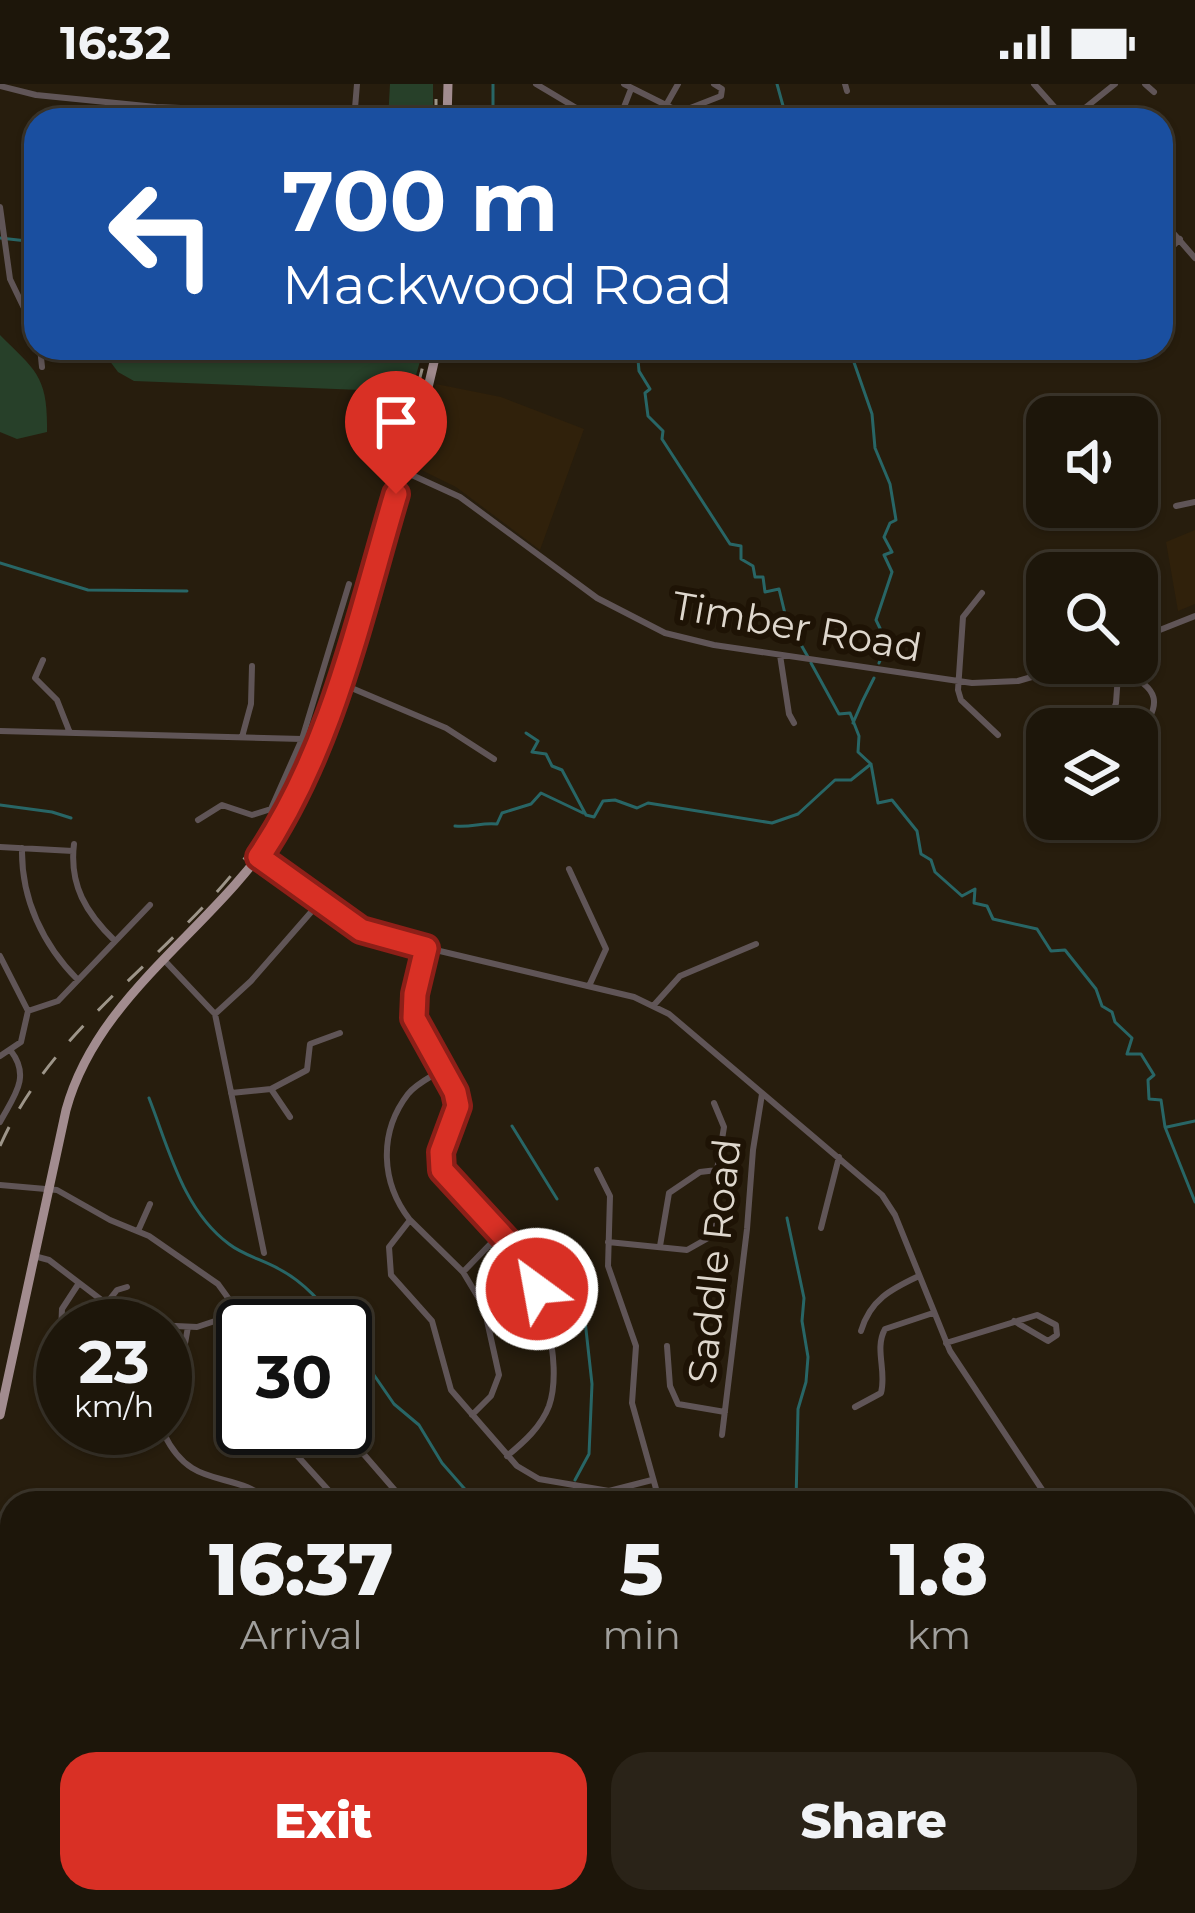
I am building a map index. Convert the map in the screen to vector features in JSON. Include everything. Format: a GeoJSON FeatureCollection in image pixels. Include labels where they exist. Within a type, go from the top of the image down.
{"type":"FeatureCollection","features":[{"type":"Feature","properties":{"kind":"main road"},"geometry":{"type":"LineString","coordinates":[[0,1415],[71,1090],[87,1052],[120,1007],[259,857],[294,802],[320,745],[434,360]]}},
{"type":"Feature","properties":{"kind":"street"},"geometry":{"type":"LineString","coordinates":[[536,84],[576,108]]}},
{"type":"Feature","properties":{"kind":"street"},"geometry":{"type":"LineString","coordinates":[[665,107],[678,84]]}},
{"type":"Feature","properties":{"kind":"street"},"geometry":{"type":"LineString","coordinates":[[692,108],[721,96],[722,89],[714,84]]}},
{"type":"Feature","properties":{"kind":"street"},"geometry":{"type":"LineString","coordinates":[[1036,87],[1047,84]]}},
{"type":"Feature","properties":{"kind":"street"},"geometry":{"type":"LineString","coordinates":[[1084,108],[1115,84]]}},
{"type":"Feature","properties":{"kind":"street"},"geometry":{"type":"LineString","coordinates":[[1145,84],[1154,92]]}},
{"type":"Feature","properties":{"kind":"street"},"geometry":{"type":"LineString","coordinates":[[0,86],[36,95],[175,108]]}},
{"type":"Feature","properties":{"kind":"street"},"geometry":{"type":"LineString","coordinates":[[628,86],[668,108]]}},
{"type":"Feature","properties":{"kind":"street"},"geometry":{"type":"LineString","coordinates":[[703,104],[704,108]]}},
{"type":"Feature","properties":{"kind":"street"},"geometry":{"type":"LineString","coordinates":[[0,207],[4,258],[24,310]]}},
{"type":"Feature","properties":{"kind":"street"},"geometry":{"type":"LineString","coordinates":[[1173,232],[1195,258]]}},
{"type":"Feature","properties":{"kind":"street"},"geometry":{"type":"LineString","coordinates":[[1173,246],[1180,239]]}},
{"type":"Feature","properties":{"kind":"street"},"geometry":{"type":"LineString","coordinates":[[41,360],[42,367]]}},
{"type":"Feature","properties":{"kind":"street","name":"Timber Road"},"geometry":{"type":"LineString","coordinates":[[403,471],[460,497],[635,621],[688,639],[958,682],[1026,679]]}},
{"type":"Feature","properties":{"kind":"street"},"geometry":{"type":"LineString","coordinates":[[1176,506],[1195,502]]}},
{"type":"Feature","properties":{"kind":"street"},"geometry":{"type":"LineString","coordinates":[[197,820],[222,805],[252,814],[271,809],[302,739],[349,584]]}},
{"type":"Feature","properties":{"kind":"street"},"geometry":{"type":"LineString","coordinates":[[982,593],[962,618],[958,682],[962,700],[998,735]]}},
{"type":"Feature","properties":{"kind":"street"},"geometry":{"type":"LineString","coordinates":[[1158,631],[1195,616]]}},
{"type":"Feature","properties":{"kind":"street"},"geometry":{"type":"LineString","coordinates":[[780,655],[788,714],[794,723]]}},
{"type":"Feature","properties":{"kind":"street"},"geometry":{"type":"LineString","coordinates":[[43,660],[35,677],[58,700],[70,733]]}},
{"type":"Feature","properties":{"kind":"street"},"geometry":{"type":"LineString","coordinates":[[242,737],[251,704],[252,666]]}},
{"type":"Feature","properties":{"kind":"street"},"geometry":{"type":"LineString","coordinates":[[339,683],[446,728],[494,759]]}},
{"type":"Feature","properties":{"kind":"street"},"geometry":{"type":"LineString","coordinates":[[0,731],[302,739],[320,745]]}},
{"type":"Feature","properties":{"kind":"street"},"geometry":{"type":"LineString","coordinates":[[0,847],[74,847],[77,889],[94,920],[115,941]]}},
{"type":"Feature","properties":{"kind":"street"},"geometry":{"type":"LineString","coordinates":[[22,848],[29,906],[59,961],[78,980]]}},
{"type":"Feature","properties":{"kind":"street"},"geometry":{"type":"LineString","coordinates":[[259,857],[368,934],[654,1005],[763,1093],[889,1204],[946,1343],[1043,1491]]}},
{"type":"Feature","properties":{"kind":"street"},"geometry":{"type":"LineString","coordinates":[[569,869],[606,949],[589,986]]}},
{"type":"Feature","properties":{"kind":"street"},"geometry":{"type":"LineString","coordinates":[[215,1014],[251,981],[320,902]]}},
{"type":"Feature","properties":{"kind":"street"},"geometry":{"type":"LineString","coordinates":[[28,1012],[54,1004],[150,905]]}},
{"type":"Feature","properties":{"kind":"street"},"geometry":{"type":"LineString","coordinates":[[654,1005],[680,976],[756,944]]}},
{"type":"Feature","properties":{"kind":"street"},"geometry":{"type":"LineString","coordinates":[[426,948],[414,1018],[458,1106],[441,1152],[442,1170],[521,1258],[533,1280],[554,1375],[544,1416],[507,1456]]}},
{"type":"Feature","properties":{"kind":"street"},"geometry":{"type":"LineString","coordinates":[[0,956],[28,1012],[25,1034],[0,1057]]}},
{"type":"Feature","properties":{"kind":"street"},"geometry":{"type":"LineString","coordinates":[[165,962],[215,1014],[264,1253]]}},
{"type":"Feature","properties":{"kind":"street"},"geometry":{"type":"LineString","coordinates":[[0,981],[11,976]]}},
{"type":"Feature","properties":{"kind":"street"},"geometry":{"type":"LineString","coordinates":[[231,1093],[272,1088],[307,1070],[310,1044],[340,1033]]}},
{"type":"Feature","properties":{"kind":"street"},"geometry":{"type":"LineString","coordinates":[[0,1122],[21,1082],[21,1067],[11,1051]]}},
{"type":"Feature","properties":{"kind":"street"},"geometry":{"type":"LineString","coordinates":[[441,1070],[406,1096],[387,1142],[389,1183],[410,1220],[463,1272],[481,1298],[500,1375],[491,1396],[472,1415]]}},
{"type":"Feature","properties":{"kind":"street"},"geometry":{"type":"LineString","coordinates":[[272,1088],[290,1117]]}},
{"type":"Feature","properties":{"kind":"street","name":"Saddle Road"},"geometry":{"type":"LineString","coordinates":[[722,1435],[763,1093]]}},
{"type":"Feature","properties":{"kind":"street"},"geometry":{"type":"LineString","coordinates":[[608,1242],[687,1250],[710,1238],[718,1209],[717,1170],[724,1127],[714,1103]]}},
{"type":"Feature","properties":{"kind":"street"},"geometry":{"type":"LineString","coordinates":[[821,1228],[839,1157]]}},
{"type":"Feature","properties":{"kind":"street"},"geometry":{"type":"LineString","coordinates":[[597,1170],[610,1196],[608,1267],[636,1346],[632,1403],[656,1491]]}},
{"type":"Feature","properties":{"kind":"street"},"geometry":{"type":"LineString","coordinates":[[660,1246],[669,1193],[700,1172],[717,1170]]}},
{"type":"Feature","properties":{"kind":"street"},"geometry":{"type":"LineString","coordinates":[[0,1185],[49,1188],[138,1232],[218,1284],[229,1299]]}},
{"type":"Feature","properties":{"kind":"street"},"geometry":{"type":"LineString","coordinates":[[138,1232],[150,1204]]}},
{"type":"Feature","properties":{"kind":"street"},"geometry":{"type":"LineString","coordinates":[[410,1220],[389,1247],[391,1275],[432,1321],[446,1382],[507,1456],[532,1477],[594,1490],[617,1491],[652,1480]]}},
{"type":"Feature","properties":{"kind":"street"},"geometry":{"type":"LineString","coordinates":[[463,1272],[500,1234]]}},
{"type":"Feature","properties":{"kind":"street"},"geometry":{"type":"LineString","coordinates":[[34,1256],[49,1260],[100,1299]]}},
{"type":"Feature","properties":{"kind":"street"},"geometry":{"type":"LineString","coordinates":[[861,1331],[877,1300],[919,1276]]}},
{"type":"Feature","properties":{"kind":"street"},"geometry":{"type":"LineString","coordinates":[[69,1299],[79,1283]]}},
{"type":"Feature","properties":{"kind":"street"},"geometry":{"type":"LineString","coordinates":[[110,1299],[127,1287]]}},
{"type":"Feature","properties":{"kind":"street"},"geometry":{"type":"LineString","coordinates":[[855,1407],[881,1393],[884,1329],[933,1313]]}},
{"type":"Feature","properties":{"kind":"street"},"geometry":{"type":"LineString","coordinates":[[946,1343],[1014,1321],[1037,1315],[1056,1325],[1057,1335],[1048,1341],[1014,1321]]}},
{"type":"Feature","properties":{"kind":"street"},"geometry":{"type":"LineString","coordinates":[[667,1346],[670,1386],[678,1405],[724,1412]]}},
{"type":"Feature","properties":{"kind":"street"},"geometry":{"type":"LineString","coordinates":[[177,1455],[194,1471],[254,1491]]}},
{"type":"Feature","properties":{"kind":"street"},"geometry":{"type":"LineString","coordinates":[[297,1455],[329,1491]]}},
{"type":"Feature","properties":{"kind":"street"},"geometry":{"type":"LineString","coordinates":[[364,1455],[396,1491]]}},
{"type":"Feature","properties":{"kind":"shaded area"},"geometry":{"type":"Polygon","coordinates":[[[436,384],[501,397],[584,429],[540,550],[456,487],[411,465],[436,384]]]}},
{"type":"Feature","properties":{"kind":"shaded area"},"geometry":{"type":"Polygon","coordinates":[[[1195,530],[1195,604],[1178,611],[1166,542],[1195,530]]]}},
{"type":"Feature","properties":{"kind":"green space"},"geometry":{"type":"Polygon","coordinates":[[[390,84],[433,84],[433,108],[389,108],[390,84]]]}},
{"type":"Feature","properties":{"kind":"green space"},"geometry":{"type":"Polygon","coordinates":[[[0,335],[23,357],[42,386],[47,432],[17,439],[0,432],[0,335]]]}},
{"type":"Feature","properties":{"kind":"green space"},"geometry":{"type":"Polygon","coordinates":[[[109,360],[420,360],[411,392],[134,381],[109,360]]]}},
{"type":"Feature","properties":{"kind":"waterway"},"geometry":{"type":"LineString","coordinates":[[493,84],[493,108]]}},
{"type":"Feature","properties":{"kind":"waterway"},"geometry":{"type":"LineString","coordinates":[[777,84],[784,108]]}},
{"type":"Feature","properties":{"kind":"waterway"},"geometry":{"type":"LineString","coordinates":[[0,238],[24,241]]}},
{"type":"Feature","properties":{"kind":"waterway"},"geometry":{"type":"LineString","coordinates":[[638,360],[650,389],[645,393],[648,416],[663,431],[662,439],[730,544],[741,546],[741,559],[753,566],[755,577],[763,577],[765,592],[779,589],[787,622],[801,636],[808,657]]}},
{"type":"Feature","properties":{"kind":"waterway"},"geometry":{"type":"LineString","coordinates":[[853,360],[872,414],[875,448],[890,484],[896,520],[884,537],[892,552],[884,555],[892,572],[876,620],[887,643],[879,663]]}},
{"type":"Feature","properties":{"kind":"waterway"},"geometry":{"type":"LineString","coordinates":[[0,563],[88,590],[187,591]]}},
{"type":"Feature","properties":{"kind":"waterway"},"geometry":{"type":"LineString","coordinates":[[811,663],[839,714],[850,713],[859,736],[858,752],[871,764],[878,803],[892,800],[917,831],[921,854],[931,860],[935,872],[962,896],[975,889],[974,903],[987,906],[993,919],[1037,929],[1051,951],[1065,950],[1096,989],[1102,1006],[1132,1038],[1127,1054],[1141,1054],[1154,1075],[1148,1080],[1149,1099],[1161,1100],[1165,1127],[1195,1202]]}},
{"type":"Feature","properties":{"kind":"waterway"},"geometry":{"type":"LineString","coordinates":[[853,723],[874,678]]}},
{"type":"Feature","properties":{"kind":"waterway"},"geometry":{"type":"LineString","coordinates":[[526,733],[538,741],[532,752],[546,754],[552,766],[562,770],[586,815]]}},
{"type":"Feature","properties":{"kind":"waterway"},"geometry":{"type":"LineString","coordinates":[[586,815],[594,817],[603,801],[615,800],[637,808],[648,803],[772,823],[798,814],[835,780],[851,780],[871,764]]}},
{"type":"Feature","properties":{"kind":"waterway"},"geometry":{"type":"LineString","coordinates":[[455,826],[497,824],[502,813],[531,804],[541,793],[583,813]]}},
{"type":"Feature","properties":{"kind":"waterway"},"geometry":{"type":"LineString","coordinates":[[0,805],[71,818]]}},
{"type":"Feature","properties":{"kind":"waterway"},"geometry":{"type":"LineString","coordinates":[[149,1098],[179,1177],[213,1230],[235,1248],[297,1280],[317,1299]]}},
{"type":"Feature","properties":{"kind":"waterway"},"geometry":{"type":"LineString","coordinates":[[1167,1127],[1195,1121]]}},
{"type":"Feature","properties":{"kind":"waterway"},"geometry":{"type":"LineString","coordinates":[[512,1126],[557,1199]]}},
{"type":"Feature","properties":{"kind":"waterway"},"geometry":{"type":"LineString","coordinates":[[787,1218],[804,1298],[808,1357],[798,1409],[796,1491]]}},
{"type":"Feature","properties":{"kind":"waterway"},"geometry":{"type":"LineString","coordinates":[[575,1480],[589,1454],[592,1384],[579,1266]]}},
{"type":"Feature","properties":{"kind":"waterway"},"geometry":{"type":"LineString","coordinates":[[372,1372],[394,1404],[419,1425],[466,1491]]}},
{"type":"Feature","properties":{"kind":"railway"},"geometry":{"type":"LineString","coordinates":[[436,84],[436,108]]}},
{"type":"Feature","properties":{"kind":"railway"},"geometry":{"type":"LineString","coordinates":[[0,1146],[49,1066],[212,898],[266,827],[286,790],[332,672],[424,360]]}},
{"type":"Feature","properties":{"kind":"route"},"geometry":{"type":"LineString","coordinates":[[396,494],[315,756],[290,809],[259,857],[361,930],[426,948],[414,1018],[458,1106],[441,1152],[442,1170],[512,1246],[537,1289]]}}]}
